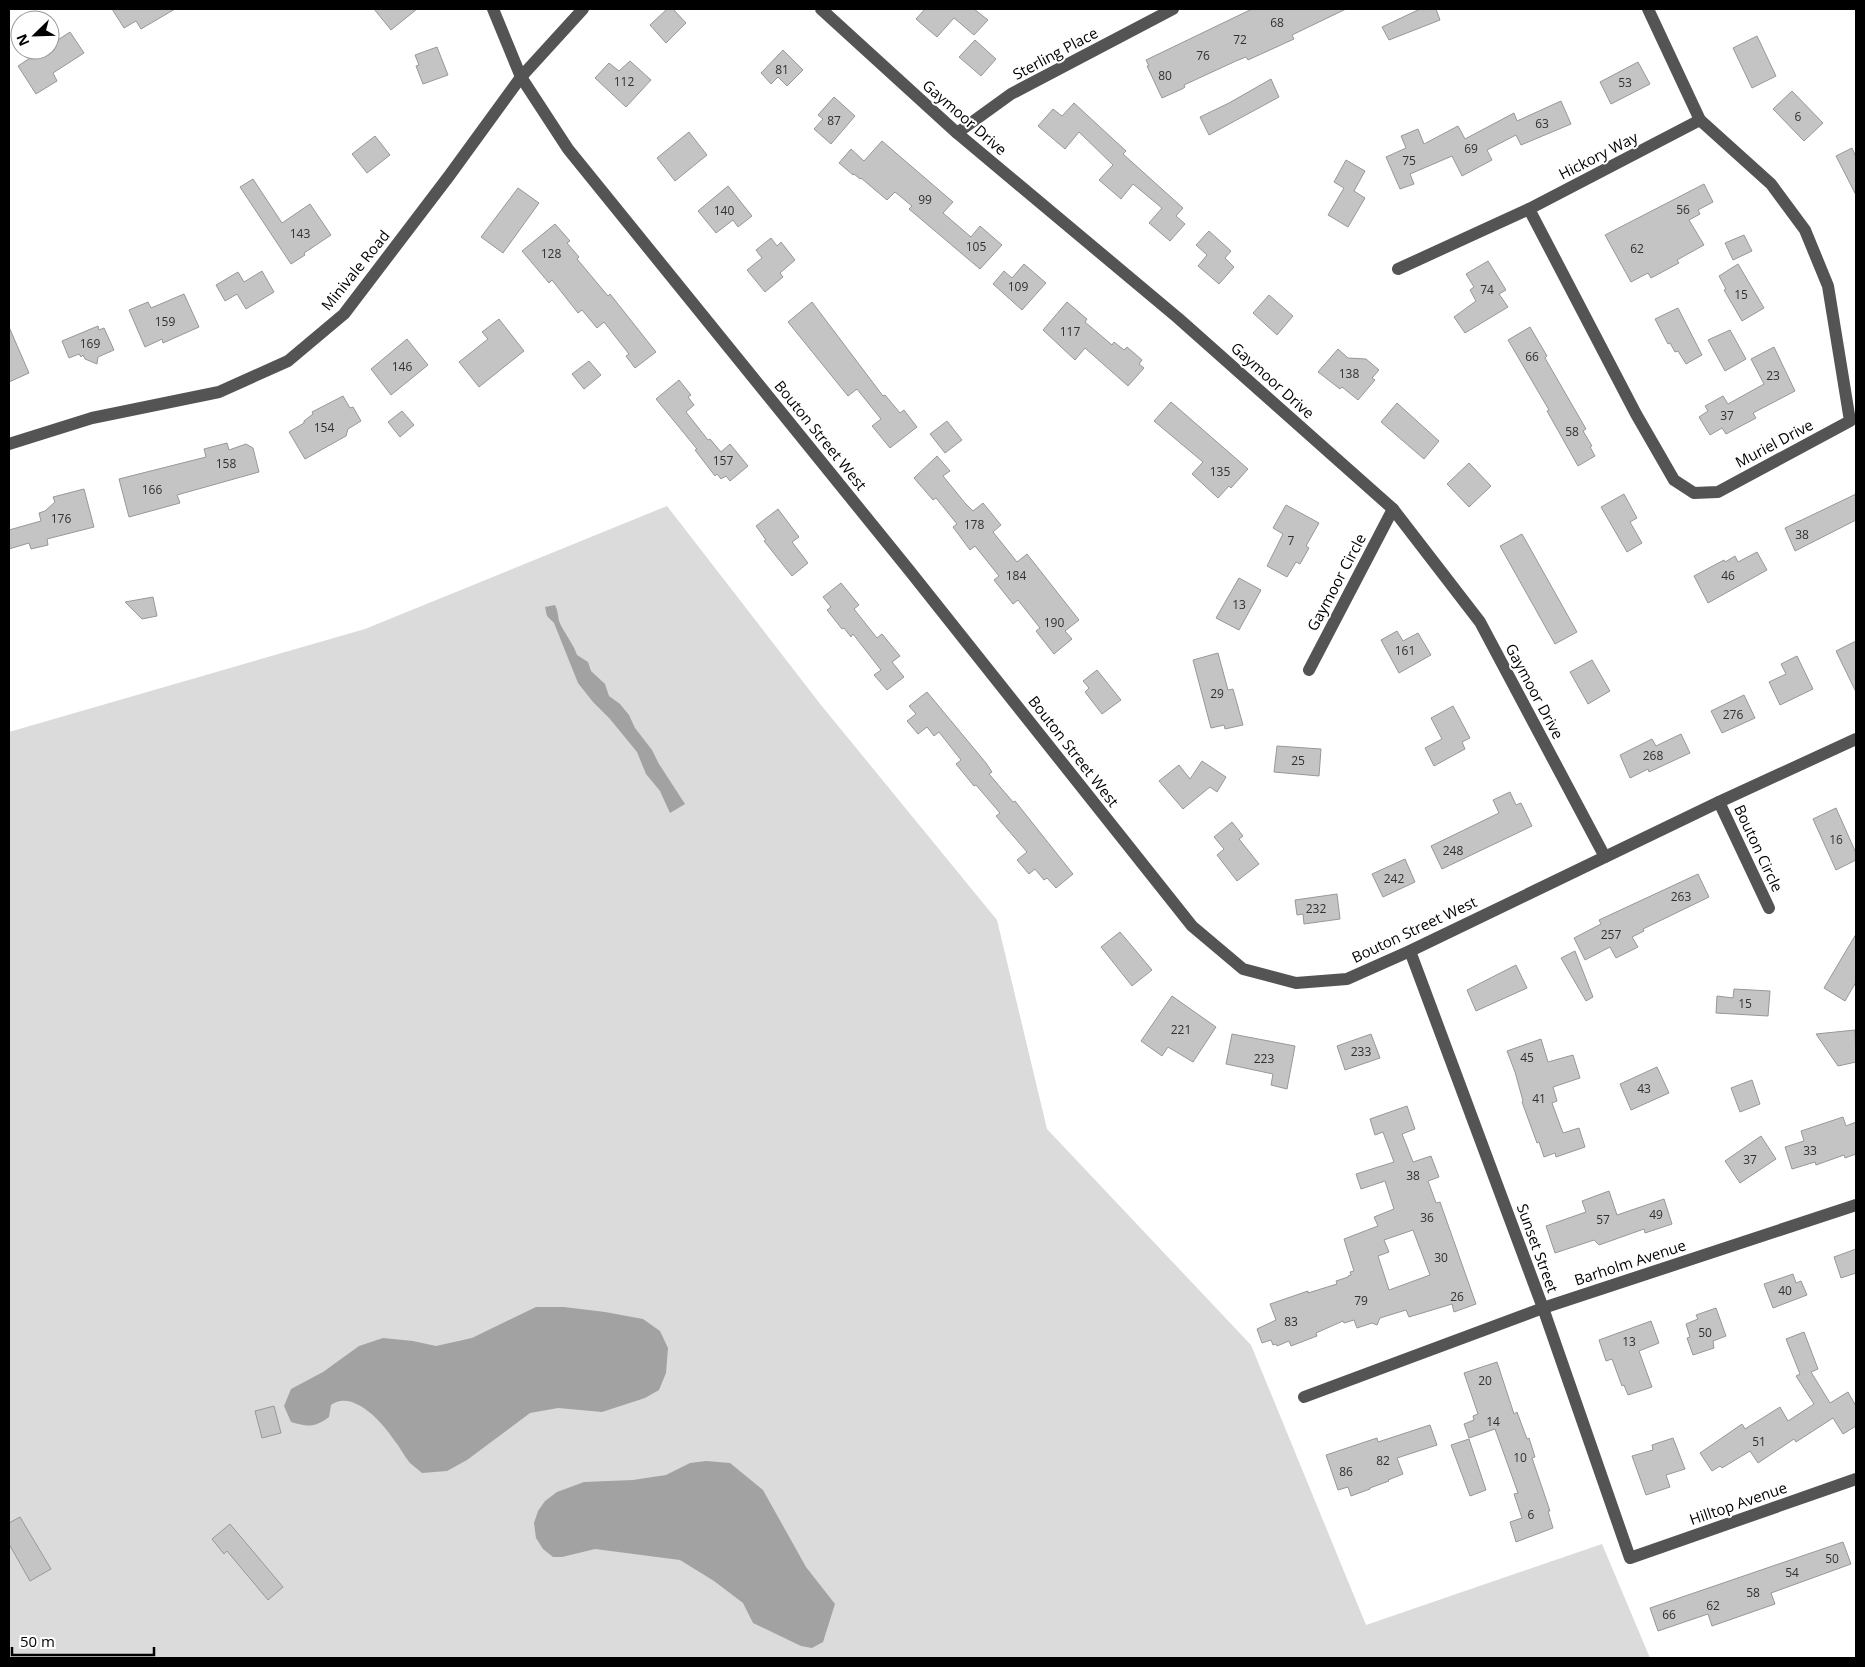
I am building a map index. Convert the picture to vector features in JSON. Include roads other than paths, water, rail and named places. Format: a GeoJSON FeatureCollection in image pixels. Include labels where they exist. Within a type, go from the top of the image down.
{"type":"FeatureCollection","features":[{"type":"Feature","properties":{"kind":"street","name":"Bouton Street West"},"geometry":{"type":"LineString","coordinates":[[493,9],[521,77],[568,148],[909,570],[1192,926],[1243,969],[1296,983],[1347,979],[1720,802],[1856,740]]}},
{"type":"Feature","properties":{"kind":"street","name":"Minivale Road"},"geometry":{"type":"LineString","coordinates":[[9,444],[92,418],[219,392],[288,361],[344,314],[449,176],[521,77],[583,9]]}},
{"type":"Feature","properties":{"kind":"street","name":"Gaymoor Drive"},"geometry":{"type":"LineString","coordinates":[[822,9],[957,133],[1178,318],[1392,509],[1480,622],[1606,857]]}},
{"type":"Feature","properties":{"kind":"street","name":"Sterling Place"},"geometry":{"type":"LineString","coordinates":[[957,133],[1011,94],[1173,9]]}},
{"type":"Feature","properties":{"kind":"street"},"geometry":{"type":"LineString","coordinates":[[1648,9],[1700,120]]}},
{"type":"Feature","properties":{"kind":"street","name":"Muriel Drive"},"geometry":{"type":"LineString","coordinates":[[1529,209],[1636,414],[1674,480],[1694,493],[1718,492],[1850,421],[1828,286],[1806,230],[1771,184],[1700,120]]}},
{"type":"Feature","properties":{"kind":"street","name":"Hickory Way"},"geometry":{"type":"LineString","coordinates":[[1398,269],[1529,209],[1700,120]]}},
{"type":"Feature","properties":{"kind":"street","name":"Gaymoor Circle"},"geometry":{"type":"LineString","coordinates":[[1309,670],[1392,509]]}},
{"type":"Feature","properties":{"kind":"street","name":"Bouton Circle"},"geometry":{"type":"LineString","coordinates":[[1720,802],[1769,908]]}},
{"type":"Feature","properties":{"kind":"street","name":"Sunset Street"},"geometry":{"type":"LineString","coordinates":[[1410,950],[1543,1308],[1630,1558]]}},
{"type":"Feature","properties":{"kind":"street","name":"Barholm Avenue"},"geometry":{"type":"LineString","coordinates":[[1304,1397],[1543,1308],[1856,1205]]}},
{"type":"Feature","properties":{"kind":"street","name":"Hilltop Avenue"},"geometry":{"type":"LineString","coordinates":[[1630,1558],[1856,1479]]}}]}
